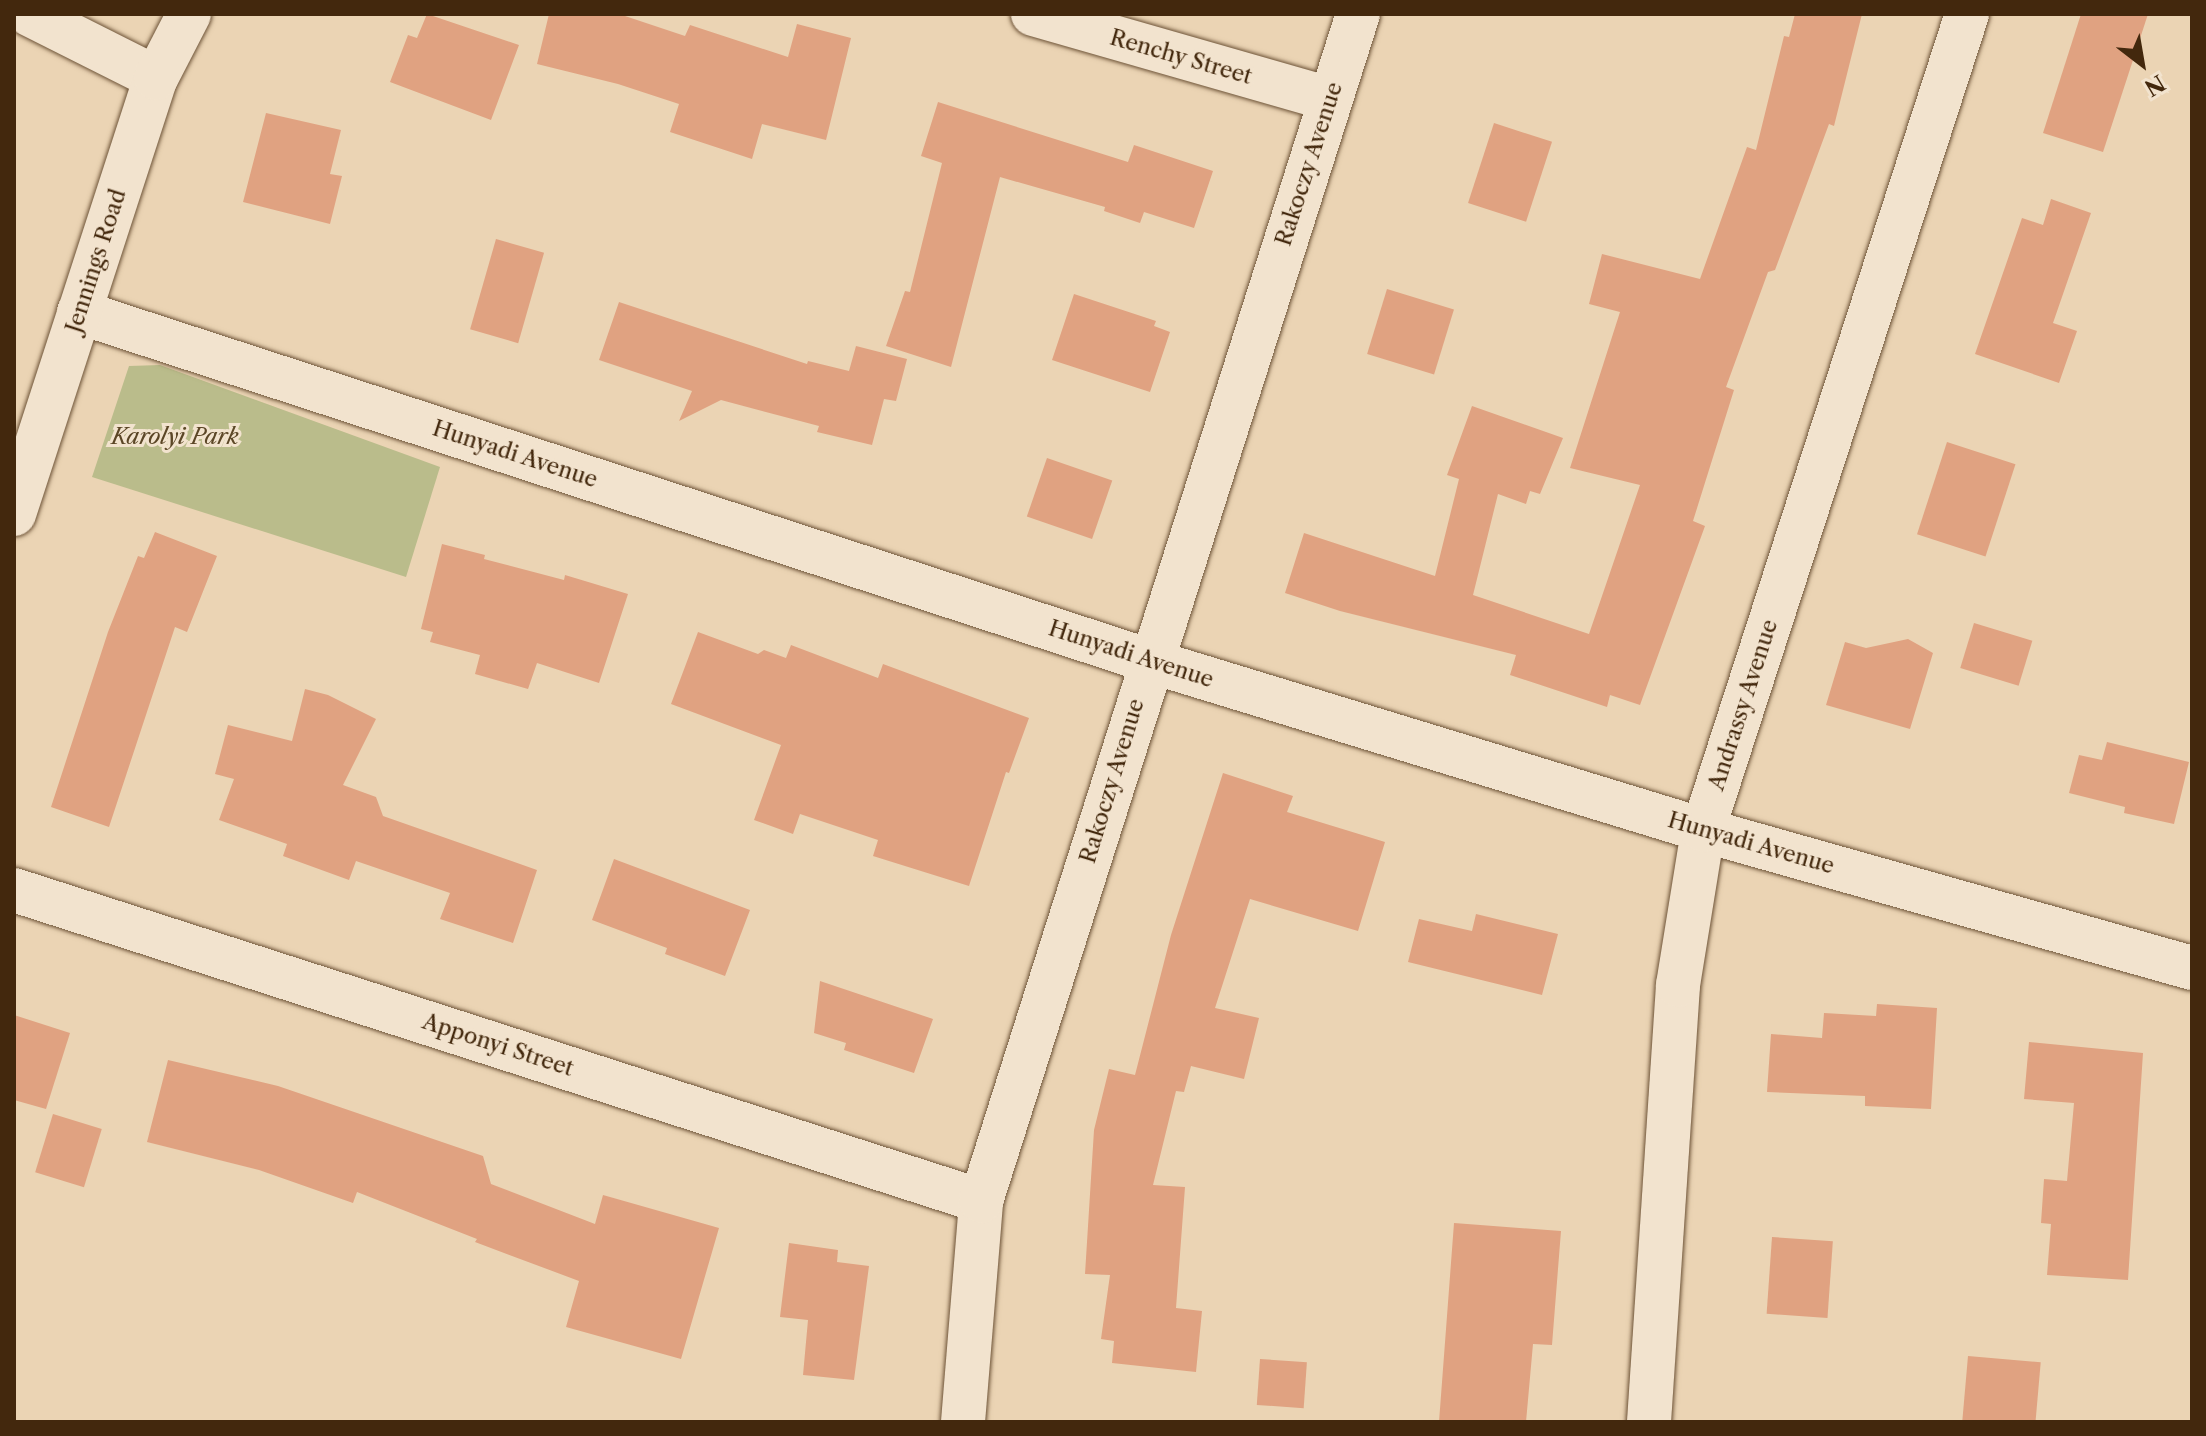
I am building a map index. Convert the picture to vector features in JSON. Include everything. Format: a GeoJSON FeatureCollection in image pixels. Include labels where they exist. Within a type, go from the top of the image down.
{"type":"FeatureCollection","features":[{"type":"Feature","properties":{"kind":"street"},"geometry":{"type":"LineString","coordinates":[[29,14],[156,78]]}},
{"type":"Feature","properties":{"kind":"street","name":"Jennings Road"},"geometry":{"type":"LineString","coordinates":[[14,514],[156,78],[189,14]]}},
{"type":"Feature","properties":{"kind":"street","name":"Renchy Street"},"geometry":{"type":"LineString","coordinates":[[1033,14],[1329,99]]}},
{"type":"Feature","properties":{"kind":"street","name":"Rakoczy Avenue"},"geometry":{"type":"LineString","coordinates":[[963,1422],[981,1201],[1358,14]]}},
{"type":"Feature","properties":{"kind":"street","name":"Andrassy Avenue"},"geometry":{"type":"LineString","coordinates":[[1649,1422],[1678,985],[1703,830],[1967,14]]}},
{"type":"Feature","properties":{"kind":"street","name":"Hunyadi Avenue"},"geometry":{"type":"LineString","coordinates":[[79,312],[1150,661],[1703,830],[2192,968]]}},
{"type":"Feature","properties":{"kind":"street","name":"Apponyi Street"},"geometry":{"type":"LineString","coordinates":[[14,890],[981,1201]]}},
{"type":"Feature","properties":{"kind":"green space","name":"Karolyi Park"},"geometry":{"type":"Polygon","coordinates":[[[160,365],[440,467],[406,577],[92,477],[129,366],[160,365]]]}},
{"type":"Feature","properties":{"kind":"building"},"geometry":{"type":"Polygon","coordinates":[[[427,14],[519,45],[491,120],[390,82],[408,35],[417,38],[427,14]]]}},
{"type":"Feature","properties":{"kind":"building"},"geometry":{"type":"Polygon","coordinates":[[[549,14],[619,14],[685,36],[690,25],[788,57],[797,24],[851,38],[826,140],[762,124],[752,159],[670,132],[679,104],[618,84],[537,64],[549,14]]]}},
{"type":"Feature","properties":{"kind":"building"},"geometry":{"type":"Polygon","coordinates":[[[1795,14],[1862,14],[1834,126],[1829,124],[1775,270],[1768,272],[1726,387],[1734,390],[1693,521],[1705,526],[1640,705],[1610,695],[1607,707],[1510,675],[1516,655],[1340,611],[1285,593],[1304,533],[1435,576],[1459,479],[1447,475],[1472,406],[1563,438],[1540,494],[1530,491],[1526,504],[1498,494],[1473,595],[1589,634],[1640,485],[1570,468],[1620,312],[1589,304],[1602,254],[1700,279],[1747,147],[1756,150],[1784,36],[1789,37],[1795,14]]]}},
{"type":"Feature","properties":{"kind":"building"},"geometry":{"type":"Polygon","coordinates":[[[2081,14],[2148,14],[2103,152],[2043,133],[2081,14]]]}},
{"type":"Feature","properties":{"kind":"building"},"geometry":{"type":"Polygon","coordinates":[[[938,102],[1128,162],[1134,145],[1213,171],[1194,228],[1144,212],[1140,223],[1104,211],[1105,207],[1000,177],[951,367],[886,346],[905,291],[910,292],[942,163],[921,156],[938,102]]]}},
{"type":"Feature","properties":{"kind":"building"},"geometry":{"type":"Polygon","coordinates":[[[266,113],[341,130],[330,174],[342,176],[330,224],[243,202],[266,113]]]}},
{"type":"Feature","properties":{"kind":"building"},"geometry":{"type":"Polygon","coordinates":[[[1494,123],[1552,142],[1526,222],[1468,203],[1494,123]]]}},
{"type":"Feature","properties":{"kind":"building"},"geometry":{"type":"Polygon","coordinates":[[[2051,199],[2091,213],[2053,323],[2077,331],[2059,383],[1975,354],[2022,218],[2043,225],[2051,199]]]}},
{"type":"Feature","properties":{"kind":"building"},"geometry":{"type":"Polygon","coordinates":[[[496,239],[544,253],[518,343],[470,329],[496,239]]]}},
{"type":"Feature","properties":{"kind":"building"},"geometry":{"type":"Polygon","coordinates":[[[1387,289],[1454,309],[1434,374],[1367,354],[1387,289]]]}},
{"type":"Feature","properties":{"kind":"building"},"geometry":{"type":"Polygon","coordinates":[[[1074,294],[1156,321],[1154,326],[1170,332],[1150,392],[1052,360],[1074,294]]]}},
{"type":"Feature","properties":{"kind":"building"},"geometry":{"type":"Polygon","coordinates":[[[619,302],[807,364],[808,361],[849,371],[856,346],[907,359],[896,401],[884,399],[872,445],[817,432],[819,426],[721,400],[679,421],[692,391],[599,360],[619,302]]]}},
{"type":"Feature","properties":{"kind":"building"},"geometry":{"type":"Polygon","coordinates":[[[1947,442],[2015,464],[1986,557],[1917,534],[1947,442]]]}},
{"type":"Feature","properties":{"kind":"building"},"geometry":{"type":"Polygon","coordinates":[[[1047,458],[1112,480],[1092,539],[1027,517],[1047,458]]]}},
{"type":"Feature","properties":{"kind":"building"},"geometry":{"type":"Polygon","coordinates":[[[155,532],[217,556],[187,632],[175,627],[109,827],[51,807],[108,632],[138,556],[144,558],[155,532]]]}},
{"type":"Feature","properties":{"kind":"building"},"geometry":{"type":"Polygon","coordinates":[[[442,544],[485,555],[484,559],[564,580],[565,575],[628,594],[599,683],[537,663],[528,689],[475,674],[480,655],[430,642],[433,632],[421,629],[442,544]]]}},
{"type":"Feature","properties":{"kind":"building"},"geometry":{"type":"Polygon","coordinates":[[[1974,623],[2032,641],[2019,686],[1960,668],[1974,623]]]}},
{"type":"Feature","properties":{"kind":"building"},"geometry":{"type":"Polygon","coordinates":[[[698,632],[758,654],[764,650],[786,658],[791,645],[878,678],[883,664],[1029,718],[1009,773],[1006,772],[969,886],[873,856],[878,840],[800,814],[793,834],[754,820],[781,745],[671,704],[698,632]]]}},
{"type":"Feature","properties":{"kind":"building"},"geometry":{"type":"Polygon","coordinates":[[[1908,639],[1933,653],[1910,729],[1826,705],[1845,642],[1866,648],[1908,639]]]}},
{"type":"Feature","properties":{"kind":"building"},"geometry":{"type":"Polygon","coordinates":[[[305,689],[328,695],[376,719],[343,785],[376,797],[383,816],[537,870],[513,943],[440,919],[450,893],[356,861],[349,880],[283,856],[287,844],[219,820],[234,779],[215,774],[228,725],[292,741],[305,689]]]}},
{"type":"Feature","properties":{"kind":"building"},"geometry":{"type":"Polygon","coordinates":[[[2107,742],[2189,762],[2174,824],[2124,813],[2125,807],[2069,793],[2079,755],[2102,760],[2107,742]]]}},
{"type":"Feature","properties":{"kind":"building"},"geometry":{"type":"Polygon","coordinates":[[[1223,773],[1293,796],[1287,812],[1385,842],[1358,931],[1250,899],[1215,1008],[1259,1018],[1244,1079],[1191,1066],[1184,1092],[1176,1091],[1153,1185],[1185,1187],[1176,1308],[1202,1311],[1196,1372],[1112,1363],[1114,1341],[1101,1339],[1110,1275],[1085,1274],[1094,1130],[1109,1069],[1135,1075],[1171,935],[1223,773]]]}},
{"type":"Feature","properties":{"kind":"building"},"geometry":{"type":"Polygon","coordinates":[[[614,859],[750,910],[725,976],[665,954],[667,948],[592,920],[614,859]]]}},
{"type":"Feature","properties":{"kind":"building"},"geometry":{"type":"Polygon","coordinates":[[[1476,914],[1558,934],[1542,995],[1408,962],[1419,919],[1472,931],[1476,914]]]}},
{"type":"Feature","properties":{"kind":"building"},"geometry":{"type":"Polygon","coordinates":[[[820,981],[933,1019],[914,1073],[844,1050],[846,1043],[814,1033],[820,981]]]}},
{"type":"Feature","properties":{"kind":"building"},"geometry":{"type":"Polygon","coordinates":[[[1877,1004],[1937,1008],[1931,1109],[1865,1106],[1865,1096],[1767,1092],[1771,1034],[1822,1038],[1824,1013],[1876,1016],[1877,1004]]]}},
{"type":"Feature","properties":{"kind":"building"},"geometry":{"type":"Polygon","coordinates":[[[14,1015],[70,1033],[46,1109],[14,1100],[14,1015]]]}},
{"type":"Feature","properties":{"kind":"building"},"geometry":{"type":"Polygon","coordinates":[[[2029,1042],[2143,1053],[2128,1280],[2047,1275],[2051,1224],[2041,1223],[2044,1179],[2067,1181],[2074,1103],[2024,1099],[2029,1042]]]}},
{"type":"Feature","properties":{"kind":"building"},"geometry":{"type":"Polygon","coordinates":[[[168,1060],[278,1086],[483,1156],[491,1184],[595,1224],[603,1195],[719,1228],[681,1359],[566,1327],[579,1281],[475,1242],[477,1239],[357,1192],[353,1203],[259,1170],[147,1142],[168,1060]]]}},
{"type":"Feature","properties":{"kind":"building"},"geometry":{"type":"Polygon","coordinates":[[[53,1114],[102,1129],[84,1187],[35,1172],[53,1114]]]}},
{"type":"Feature","properties":{"kind":"building"},"geometry":{"type":"Polygon","coordinates":[[[1454,1223],[1561,1231],[1552,1345],[1533,1344],[1526,1422],[1439,1422],[1454,1223]]]}},
{"type":"Feature","properties":{"kind":"building"},"geometry":{"type":"Polygon","coordinates":[[[1772,1237],[1833,1241],[1827,1318],[1767,1314],[1772,1237]]]}},
{"type":"Feature","properties":{"kind":"building"},"geometry":{"type":"Polygon","coordinates":[[[789,1243],[838,1250],[837,1262],[869,1266],[854,1380],[803,1375],[808,1320],[780,1317],[789,1243]]]}},
{"type":"Feature","properties":{"kind":"building"},"geometry":{"type":"Polygon","coordinates":[[[1968,1356],[2041,1362],[2036,1422],[1962,1422],[1968,1356]]]}},
{"type":"Feature","properties":{"kind":"building"},"geometry":{"type":"Polygon","coordinates":[[[1260,1359],[1307,1362],[1304,1408],[1257,1405],[1260,1359]]]}}]}
